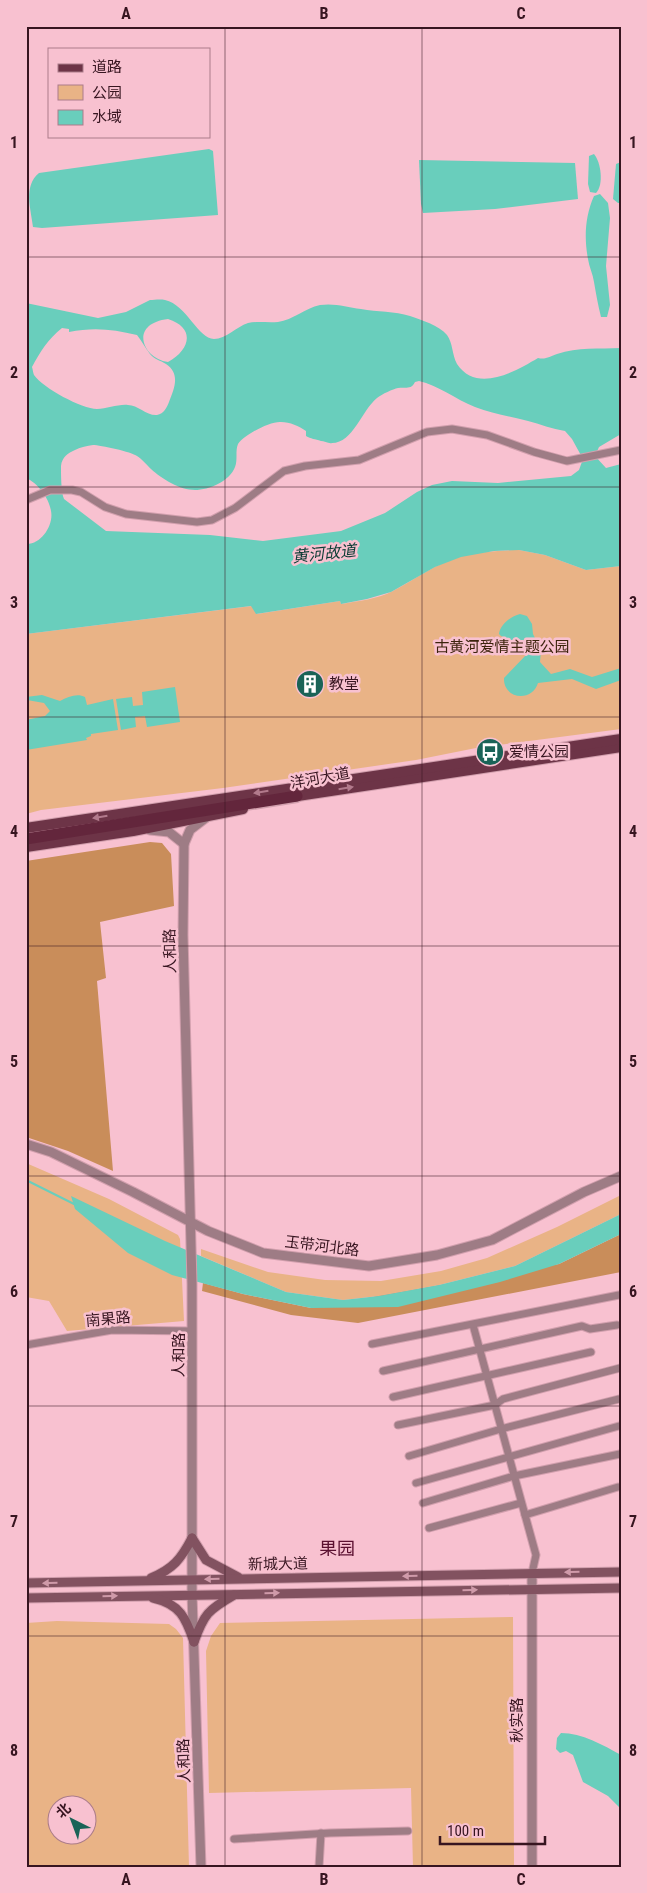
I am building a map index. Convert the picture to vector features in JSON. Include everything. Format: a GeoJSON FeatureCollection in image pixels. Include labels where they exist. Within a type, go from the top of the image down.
{"type":"FeatureCollection","features":[{"type":"Feature","properties":{"kind":"highway"},"geometry":{"type":"LineString","coordinates":[[26,839],[209,813],[297,796]]}},
{"type":"Feature","properties":{"kind":"main road","name":"洋河大道"},"geometry":{"type":"LineString","coordinates":[[26,828],[621,738]]}},
{"type":"Feature","properties":{"kind":"main road","name":"洋河大道"},"geometry":{"type":"LineString","coordinates":[[297,796],[621,747]]}},
{"type":"Feature","properties":{"kind":"main road"},"geometry":{"type":"LineString","coordinates":[[26,847],[139,830],[209,813]]}},
{"type":"Feature","properties":{"kind":"main road"},"geometry":{"type":"LineString","coordinates":[[146,1580],[169,1569],[177,1562],[192,1538],[206,1560],[226,1572],[244,1578],[248,1594]]}},
{"type":"Feature","properties":{"kind":"main road","name":"新城大道"},"geometry":{"type":"LineString","coordinates":[[26,1583],[621,1572]]}},
{"type":"Feature","properties":{"kind":"main road"},"geometry":{"type":"LineString","coordinates":[[128,1580],[129,1596]]}},
{"type":"Feature","properties":{"kind":"main road","name":"新城大道"},"geometry":{"type":"LineString","coordinates":[[26,1598],[621,1588]]}},
{"type":"Feature","properties":{"kind":"main road"},"geometry":{"type":"LineString","coordinates":[[194,1642],[204,1617],[236,1594]]}},
{"type":"Feature","properties":{"kind":"main road"},"geometry":{"type":"LineString","coordinates":[[141,1595],[160,1599],[176,1608],[187,1621],[194,1642]]}},
{"type":"Feature","properties":{"kind":"street"},"geometry":{"type":"LineString","coordinates":[[26,500],[50,490],[67,490],[81,492],[105,507],[126,514],[197,522],[212,520],[235,508],[284,472],[305,466],[359,460],[427,432],[452,429],[480,434],[561,460],[578,460],[621,450]]}},
{"type":"Feature","properties":{"kind":"street"},"geometry":{"type":"LineString","coordinates":[[139,830],[166,831],[184,844],[190,830],[209,813]]}},
{"type":"Feature","properties":{"kind":"street","name":"人和路"},"geometry":{"type":"LineString","coordinates":[[184,844],[183,935],[192,1284],[192,1594],[201,1867]]}},
{"type":"Feature","properties":{"kind":"street","name":"玉带河北路"},"geometry":{"type":"LineString","coordinates":[[26,1144],[51,1152],[208,1231],[263,1253],[369,1266],[437,1256],[492,1240],[584,1192],[621,1176]]}},
{"type":"Feature","properties":{"kind":"street"},"geometry":{"type":"LineString","coordinates":[[372,1344],[619,1295]]}},
{"type":"Feature","properties":{"kind":"street"},"geometry":{"type":"LineString","coordinates":[[473,1325],[536,1555],[532,1573]]}},
{"type":"Feature","properties":{"kind":"street"},"geometry":{"type":"LineString","coordinates":[[383,1371],[582,1326],[590,1329],[617,1325]]}},
{"type":"Feature","properties":{"kind":"street","name":"南果路"},"geometry":{"type":"LineString","coordinates":[[26,1345],[112,1330],[192,1331]]}},
{"type":"Feature","properties":{"kind":"street"},"geometry":{"type":"LineString","coordinates":[[393,1397],[591,1352]]}},
{"type":"Feature","properties":{"kind":"street"},"geometry":{"type":"LineString","coordinates":[[398,1425],[495,1405],[503,1399],[620,1368]]}},
{"type":"Feature","properties":{"kind":"street"},"geometry":{"type":"LineString","coordinates":[[409,1456],[502,1429],[619,1399]]}},
{"type":"Feature","properties":{"kind":"street"},"geometry":{"type":"LineString","coordinates":[[416,1483],[619,1426]]}},
{"type":"Feature","properties":{"kind":"street"},"geometry":{"type":"LineString","coordinates":[[423,1503],[514,1476],[620,1454]]}},
{"type":"Feature","properties":{"kind":"street"},"geometry":{"type":"LineString","coordinates":[[525,1515],[618,1487]]}},
{"type":"Feature","properties":{"kind":"street"},"geometry":{"type":"LineString","coordinates":[[429,1528],[521,1503]]}},
{"type":"Feature","properties":{"kind":"street","name":"秋实路"},"geometry":{"type":"LineString","coordinates":[[532,1573],[532,1867]]}},
{"type":"Feature","properties":{"kind":"street"},"geometry":{"type":"LineString","coordinates":[[234,1838],[408,1831]]}},
{"type":"Feature","properties":{"kind":"street"},"geometry":{"type":"LineString","coordinates":[[319,1867],[321,1833]]}},
{"type":"Feature","properties":{"kind":"green space","name":"古黄河爱情主题公园"},"geometry":{"type":"Polygon","coordinates":[[[519,550],[545,555],[586,570],[621,566],[621,729],[476,748],[416,760],[223,788],[41,810],[26,814],[26,634],[252,606],[257,614],[340,601],[341,604],[361,601],[387,594],[435,567],[462,556],[483,552],[519,550]]]}},
{"type":"Feature","properties":{"kind":"green space"},"geometry":{"type":"Polygon","coordinates":[[[26,1163],[109,1199],[178,1235],[180,1239],[184,1321],[67,1331],[49,1301],[26,1297],[26,1163]]]}},
{"type":"Feature","properties":{"kind":"green space"},"geometry":{"type":"Polygon","coordinates":[[[621,1195],[621,1214],[515,1266],[439,1285],[379,1296],[343,1300],[286,1292],[201,1256],[201,1249],[268,1272],[325,1280],[381,1281],[441,1271],[487,1258],[557,1227],[621,1195]]]}},
{"type":"Feature","properties":{"kind":"green space"},"geometry":{"type":"Polygon","coordinates":[[[513,1617],[514,1867],[413,1867],[411,1788],[209,1793],[206,1651],[211,1636],[220,1623],[513,1617]]]}},
{"type":"Feature","properties":{"kind":"green space"},"geometry":{"type":"Polygon","coordinates":[[[57,1621],[169,1624],[183,1638],[189,1867],[26,1867],[26,1623],[57,1621]]]}},
{"type":"Feature","properties":{"kind":"shaded area"},"geometry":{"type":"Polygon","coordinates":[[[150,842],[162,843],[171,854],[174,906],[100,922],[106,978],[97,981],[113,1171],[68,1151],[26,1137],[26,861],[150,842]]]}},
{"type":"Feature","properties":{"kind":"shaded area"},"geometry":{"type":"Polygon","coordinates":[[[621,1234],[621,1272],[358,1323],[291,1315],[202,1291],[203,1283],[243,1294],[311,1308],[559,1264],[621,1234]]]}},
{"type":"Feature","properties":{"kind":"water"},"geometry":{"type":"Polygon","coordinates":[[[209,149],[213,151],[218,215],[42,228],[33,227],[29,198],[31,184],[39,173],[209,149]]]}},
{"type":"Feature","properties":{"kind":"water"},"geometry":{"type":"Polygon","coordinates":[[[594,154],[601,174],[600,185],[596,193],[590,192],[588,184],[589,156],[594,154]]]}},
{"type":"Feature","properties":{"kind":"water"},"geometry":{"type":"Polygon","coordinates":[[[419,160],[575,163],[578,199],[495,209],[423,213],[419,160]]]}},
{"type":"Feature","properties":{"kind":"water"},"geometry":{"type":"Polygon","coordinates":[[[621,162],[621,203],[618,203],[613,199],[616,164],[621,162]]]}},
{"type":"Feature","properties":{"kind":"water"},"geometry":{"type":"Polygon","coordinates":[[[600,194],[608,203],[610,218],[606,266],[610,305],[607,317],[601,317],[586,243],[589,211],[594,196],[600,194]]]}},
{"type":"Feature","properties":{"kind":"water","name":"黄河故道"},"geometry":{"type":"Polygon","coordinates":[[[150,300],[165,300],[180,308],[203,334],[208,338],[214,339],[223,337],[248,323],[283,321],[320,305],[336,305],[398,313],[424,321],[444,331],[450,342],[457,364],[465,373],[475,378],[486,379],[508,374],[538,358],[546,358],[573,350],[621,348],[621,434],[599,447],[595,456],[606,468],[621,464],[621,566],[586,570],[545,555],[519,550],[494,551],[461,557],[435,567],[391,592],[341,604],[340,601],[256,614],[251,606],[26,634],[26,544],[37,541],[45,533],[50,522],[51,511],[39,487],[26,478],[26,303],[98,318],[126,312],[150,300]],[[168,319],[155,322],[148,327],[144,334],[144,341],[146,348],[152,355],[168,362],[181,351],[187,339],[183,328],[168,319]],[[62,328],[53,337],[32,367],[34,375],[46,386],[73,402],[90,408],[101,409],[120,405],[132,405],[153,415],[162,413],[165,410],[174,387],[174,372],[148,352],[137,335],[103,329],[69,332],[69,329],[62,328]],[[415,382],[410,387],[396,389],[377,398],[352,432],[339,442],[329,443],[310,438],[306,436],[306,431],[303,429],[284,422],[276,422],[258,429],[238,444],[236,464],[229,477],[218,484],[201,490],[189,490],[166,480],[155,473],[134,454],[97,445],[80,448],[68,454],[61,466],[61,483],[64,499],[106,531],[210,535],[263,541],[341,531],[385,513],[417,492],[432,485],[452,481],[498,483],[571,476],[579,470],[583,459],[572,439],[565,431],[481,409],[426,383],[415,382]]]}},
{"type":"Feature","properties":{"kind":"water"},"geometry":{"type":"Polygon","coordinates":[[[520,614],[527,616],[532,624],[533,634],[541,650],[540,662],[551,674],[570,669],[592,677],[621,668],[621,680],[596,689],[572,679],[538,683],[530,694],[518,696],[513,694],[505,685],[504,678],[528,653],[527,647],[499,634],[501,627],[507,621],[520,614]]]}},
{"type":"Feature","properties":{"kind":"water"},"geometry":{"type":"Polygon","coordinates":[[[175,687],[180,722],[147,727],[145,716],[135,717],[136,727],[121,730],[116,699],[132,697],[133,706],[143,705],[142,692],[175,687]]]}},
{"type":"Feature","properties":{"kind":"water"},"geometry":{"type":"Polygon","coordinates":[[[42,695],[60,701],[79,695],[85,697],[87,705],[113,699],[118,730],[91,734],[91,736],[86,738],[87,740],[26,750],[26,720],[45,716],[50,711],[44,703],[27,700],[26,697],[42,695]]]}},
{"type":"Feature","properties":{"kind":"water"},"geometry":{"type":"Polygon","coordinates":[[[71,1196],[165,1241],[286,1292],[343,1300],[379,1296],[439,1285],[515,1266],[621,1214],[621,1234],[559,1264],[500,1282],[398,1307],[311,1308],[243,1294],[172,1275],[128,1253],[75,1209],[71,1196]]]}},
{"type":"Feature","properties":{"kind":"water"},"geometry":{"type":"Polygon","coordinates":[[[561,1733],[584,1737],[621,1755],[621,1809],[608,1796],[583,1782],[573,1755],[566,1751],[560,1753],[556,1749],[557,1738],[561,1733]]]}},
{"type":"Feature","properties":{"kind":"waterway"},"geometry":{"type":"LineString","coordinates":[[26,1180],[74,1204]]}},
{"type":"Feature","properties":{"kind":"place","name":"教堂"},"geometry":{"type":"Point","coordinates":[310,684]}},
{"type":"Feature","properties":{"kind":"place","name":"爱情公园"},"geometry":{"type":"Point","coordinates":[490,752]}},
{"type":"Feature","properties":{"kind":"district","name":"果园"},"geometry":{"type":"Point","coordinates":[337,1549]}}]}
